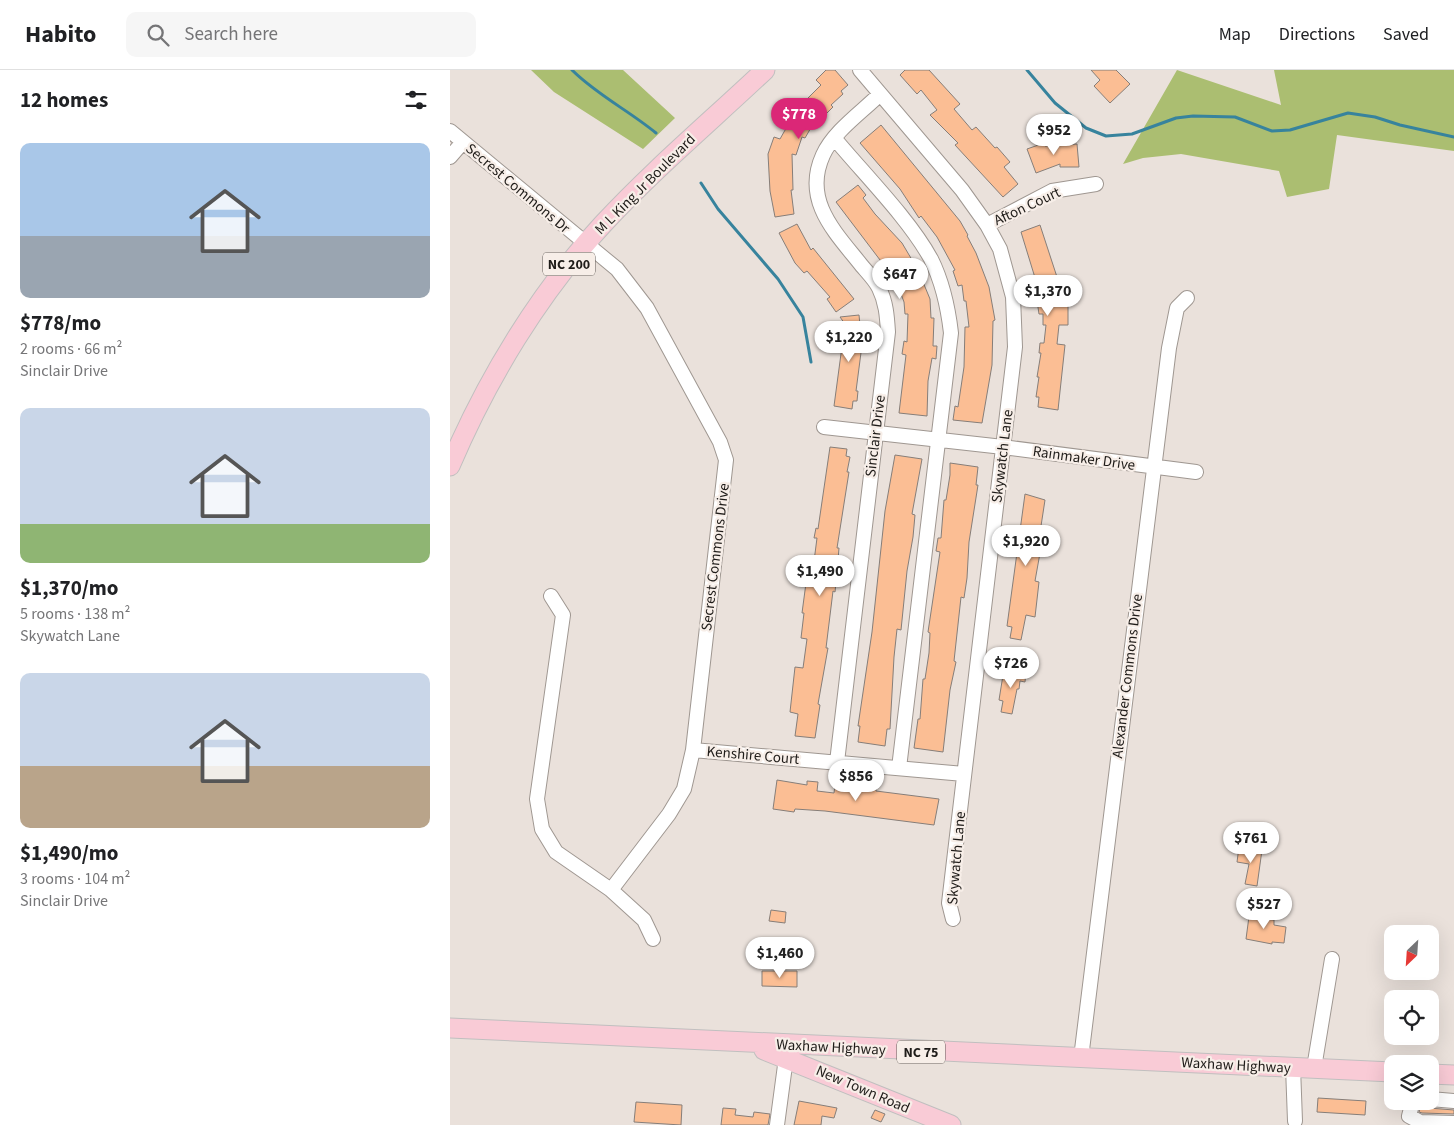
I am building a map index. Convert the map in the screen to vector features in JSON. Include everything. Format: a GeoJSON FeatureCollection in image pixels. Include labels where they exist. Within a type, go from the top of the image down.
{"type":"FeatureCollection","features":[{"type":"Feature","properties":{"kind":"main road","name":"M L King Jr Boulevard"},"geometry":{"type":"LineString","coordinates":[[450,466],[475,414],[506,357],[530,319],[585,244],[633,192],[765,70]]}},
{"type":"Feature","properties":{"kind":"main road","name":"Waxhaw Highway"},"geometry":{"type":"LineString","coordinates":[[450,1028],[746,1044],[1384,1072]]}},
{"type":"Feature","properties":{"kind":"main road","name":"New Town Road"},"geometry":{"type":"LineString","coordinates":[[746,1044],[786,1058],[950,1125]]}},
{"type":"Feature","properties":{"kind":"main road"},"geometry":{"type":"LineString","coordinates":[[1439,1074],[1454,1075]]}},
{"type":"Feature","properties":{"kind":"street","name":"Skywatch Lane"},"geometry":{"type":"LineString","coordinates":[[860,70],[962,190],[987,225],[1000,249],[1013,297],[1015,346],[950,903],[953,919]]}},
{"type":"Feature","properties":{"kind":"street","name":"Sinclair Drive"},"geometry":{"type":"LineString","coordinates":[[837,762],[888,332],[886,307],[878,286],[827,223],[818,201],[816,184],[823,155],[835,139],[880,94]]}},
{"type":"Feature","properties":{"kind":"street","name":"Secrest Commons Dr"},"geometry":{"type":"LineString","coordinates":[[450,131],[585,244]]}},
{"type":"Feature","properties":{"kind":"street"},"geometry":{"type":"LineString","coordinates":[[835,139],[918,238],[931,260],[941,284],[948,305],[951,333],[899,768]]}},
{"type":"Feature","properties":{"kind":"street"},"geometry":{"type":"LineString","coordinates":[[450,157],[463,142]]}},
{"type":"Feature","properties":{"kind":"street","name":"Afton Court"},"geometry":{"type":"LineString","coordinates":[[987,225],[1052,191],[1096,184]]}},
{"type":"Feature","properties":{"kind":"street","name":"Secrest Commons Drive"},"geometry":{"type":"LineString","coordinates":[[585,244],[617,269],[647,308],[720,442],[726,460],[693,750],[684,789],[670,814],[612,890]]}},
{"type":"Feature","properties":{"kind":"street","name":"Alexander Commons Drive"},"geometry":{"type":"LineString","coordinates":[[1081,1058],[1169,348],[1177,308],[1187,298]]}},
{"type":"Feature","properties":{"kind":"street","name":"Rainmaker Drive"},"geometry":{"type":"LineString","coordinates":[[824,427],[1003,446],[1196,472]]}},
{"type":"Feature","properties":{"kind":"street"},"geometry":{"type":"LineString","coordinates":[[551,596],[563,615],[537,799],[542,829],[556,852],[612,890],[644,920],[653,939]]}},
{"type":"Feature","properties":{"kind":"street","name":"Kenshire Court"},"geometry":{"type":"LineString","coordinates":[[693,750],[964,774]]}},
{"type":"Feature","properties":{"kind":"street"},"geometry":{"type":"LineString","coordinates":[[1314,1068],[1332,959]]}},
{"type":"Feature","properties":{"kind":"street"},"geometry":{"type":"LineString","coordinates":[[777,1125],[786,1058]]}},
{"type":"Feature","properties":{"kind":"street"},"geometry":{"type":"LineString","coordinates":[[1293,1067],[1295,1121]]}},
{"type":"Feature","properties":{"kind":"street"},"geometry":{"type":"LineString","coordinates":[[1439,1100],[1454,1101]]}},
{"type":"Feature","properties":{"kind":"street"},"geometry":{"type":"LineString","coordinates":[[1411,1110],[1409,1116],[1420,1122],[1454,1123]]}},
{"type":"Feature","properties":{"kind":"green space"},"geometry":{"type":"Polygon","coordinates":[[[531,70],[623,70],[675,118],[643,149],[554,92],[531,70]]]}},
{"type":"Feature","properties":{"kind":"green space"},"geometry":{"type":"Polygon","coordinates":[[[1177,70],[1281,105],[1274,70],[1454,70],[1454,151],[1337,135],[1329,189],[1287,197],[1279,171],[1181,154],[1143,158],[1123,164],[1177,70]]]}},
{"type":"Feature","properties":{"kind":"building"},"geometry":{"type":"Polygon","coordinates":[[[826,70],[835,70],[848,85],[841,91],[843,94],[831,105],[833,107],[819,121],[816,119],[805,138],[802,137],[796,155],[792,154],[793,190],[791,190],[794,214],[775,217],[770,191],[768,154],[774,137],[780,139],[797,109],[821,85],[816,80],[826,70]]]}},
{"type":"Feature","properties":{"kind":"building"},"geometry":{"type":"Polygon","coordinates":[[[905,70],[929,70],[960,104],[954,109],[972,130],[976,127],[1010,162],[1004,167],[1018,184],[1003,197],[955,145],[958,143],[930,115],[937,110],[921,90],[917,94],[900,75],[905,70]]]}},
{"type":"Feature","properties":{"kind":"building"},"geometry":{"type":"Polygon","coordinates":[[[1091,70],[1116,70],[1130,84],[1110,103],[1094,86],[1100,80],[1091,70]]]}},
{"type":"Feature","properties":{"kind":"building"},"geometry":{"type":"Polygon","coordinates":[[[881,125],[960,221],[976,253],[989,287],[995,320],[993,321],[992,365],[982,423],[953,420],[955,406],[958,407],[964,367],[965,327],[969,327],[966,301],[964,301],[962,285],[958,286],[953,271],[955,270],[937,237],[921,216],[919,218],[900,189],[860,143],[881,125]]]}},
{"type":"Feature","properties":{"kind":"building"},"geometry":{"type":"Polygon","coordinates":[[[1044,143],[1045,146],[1077,144],[1079,167],[1060,167],[1060,164],[1036,173],[1027,149],[1044,143]]]}},
{"type":"Feature","properties":{"kind":"building"},"geometry":{"type":"Polygon","coordinates":[[[858,185],[866,195],[863,198],[875,214],[902,243],[918,270],[930,299],[931,318],[934,318],[933,346],[937,346],[936,359],[932,358],[928,381],[927,416],[899,413],[906,355],[902,354],[904,341],[907,342],[908,314],[905,314],[904,302],[896,281],[836,202],[858,185]]]}},
{"type":"Feature","properties":{"kind":"building"},"geometry":{"type":"Polygon","coordinates":[[[797,224],[811,250],[813,248],[854,299],[836,312],[827,299],[830,297],[807,271],[804,273],[795,263],[779,233],[797,224]]]}},
{"type":"Feature","properties":{"kind":"building"},"geometry":{"type":"Polygon","coordinates":[[[1040,225],[1057,277],[1064,276],[1068,299],[1068,325],[1059,325],[1057,344],[1065,345],[1058,410],[1038,407],[1039,397],[1036,397],[1041,353],[1039,353],[1040,343],[1044,343],[1046,325],[1043,325],[1043,314],[1039,314],[1034,281],[1036,281],[1021,232],[1040,225]]]}},
{"type":"Feature","properties":{"kind":"building"},"geometry":{"type":"Polygon","coordinates":[[[859,315],[862,345],[856,391],[858,391],[857,401],[853,401],[852,409],[834,406],[845,324],[840,317],[859,315]]]}},
{"type":"Feature","properties":{"kind":"building"},"geometry":{"type":"Polygon","coordinates":[[[830,447],[847,449],[846,456],[850,457],[837,548],[839,548],[835,592],[833,591],[826,648],[828,648],[818,704],[820,705],[815,738],[795,736],[798,714],[790,712],[795,667],[803,668],[807,639],[801,638],[804,613],[802,613],[808,568],[813,569],[817,538],[814,538],[816,528],[818,529],[830,447]]]}},
{"type":"Feature","properties":{"kind":"building"},"geometry":{"type":"Polygon","coordinates":[[[895,455],[922,459],[912,514],[915,515],[913,537],[907,571],[901,630],[897,629],[890,729],[887,729],[885,746],[858,742],[860,726],[858,726],[872,632],[885,511],[895,455]]]}},
{"type":"Feature","properties":{"kind":"building"},"geometry":{"type":"Polygon","coordinates":[[[950,463],[978,467],[976,485],[978,485],[969,542],[964,598],[961,597],[954,661],[956,662],[950,690],[943,752],[914,748],[918,719],[920,719],[923,679],[925,679],[929,653],[930,633],[928,632],[940,552],[936,551],[938,538],[941,538],[944,500],[946,500],[950,463]]]}},
{"type":"Feature","properties":{"kind":"building"},"geometry":{"type":"Polygon","coordinates":[[[1025,494],[1045,500],[1037,552],[1040,553],[1035,581],[1039,582],[1035,617],[1026,615],[1021,640],[1010,638],[1012,627],[1007,626],[1025,494]]]}},
{"type":"Feature","properties":{"kind":"building"},"geometry":{"type":"Polygon","coordinates":[[[1004,669],[1026,671],[1025,682],[1020,681],[1019,689],[1017,689],[1012,714],[1001,712],[1003,701],[999,700],[1004,669]]]}},
{"type":"Feature","properties":{"kind":"building"},"geometry":{"type":"Polygon","coordinates":[[[777,780],[807,785],[807,781],[818,782],[817,791],[834,793],[835,785],[876,789],[876,791],[939,799],[934,825],[825,811],[795,809],[794,812],[773,809],[777,780]]]}},
{"type":"Feature","properties":{"kind":"building"},"geometry":{"type":"Polygon","coordinates":[[[1239,847],[1262,850],[1257,886],[1245,884],[1249,864],[1237,862],[1239,847]]]}},
{"type":"Feature","properties":{"kind":"building"},"geometry":{"type":"Polygon","coordinates":[[[1250,909],[1259,910],[1258,918],[1274,920],[1274,925],[1286,927],[1284,943],[1272,942],[1272,944],[1246,939],[1250,909]]]}},
{"type":"Feature","properties":{"kind":"building"},"geometry":{"type":"Polygon","coordinates":[[[771,910],[786,912],[785,923],[769,921],[771,910]]]}},
{"type":"Feature","properties":{"kind":"building"},"geometry":{"type":"Polygon","coordinates":[[[762,971],[797,971],[797,987],[762,986],[762,971]]]}},
{"type":"Feature","properties":{"kind":"building"},"geometry":{"type":"Polygon","coordinates":[[[1318,1098],[1366,1101],[1365,1115],[1317,1112],[1318,1098]]]}},
{"type":"Feature","properties":{"kind":"building"},"geometry":{"type":"Polygon","coordinates":[[[799,1101],[837,1108],[834,1118],[822,1116],[821,1125],[794,1125],[799,1101]]]}},
{"type":"Feature","properties":{"kind":"building"},"geometry":{"type":"Polygon","coordinates":[[[636,1102],[682,1105],[681,1125],[634,1122],[636,1102]]]}},
{"type":"Feature","properties":{"kind":"building"},"geometry":{"type":"Polygon","coordinates":[[[723,1108],[736,1109],[735,1115],[753,1117],[754,1112],[770,1114],[768,1125],[721,1125],[723,1108]]]}},
{"type":"Feature","properties":{"kind":"building"},"geometry":{"type":"Polygon","coordinates":[[[1439,1109],[1454,1110],[1454,1114],[1422,1113],[1419,1112],[1420,1110],[1439,1109]]]}},
{"type":"Feature","properties":{"kind":"building"},"geometry":{"type":"Polygon","coordinates":[[[875,1110],[885,1114],[881,1122],[871,1118],[875,1110]]]}},
{"type":"Feature","properties":{"kind":"waterway"},"geometry":{"type":"LineString","coordinates":[[572,70],[592,87],[656,133]]}},
{"type":"Feature","properties":{"kind":"waterway"},"geometry":{"type":"LineString","coordinates":[[1027,70],[1055,103],[1086,128],[1106,136],[1132,134],[1176,118],[1193,116],[1235,117],[1272,131],[1290,130],[1348,113],[1375,117],[1400,125],[1454,137]]}},
{"type":"Feature","properties":{"kind":"waterway"},"geometry":{"type":"LineString","coordinates":[[701,183],[718,209],[778,279],[803,317],[811,362]]}}]}
